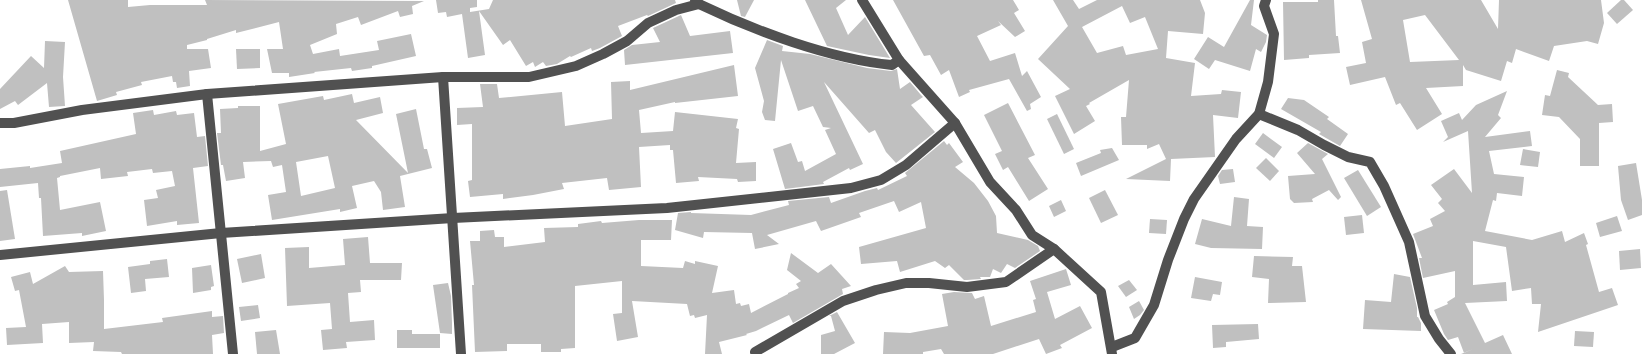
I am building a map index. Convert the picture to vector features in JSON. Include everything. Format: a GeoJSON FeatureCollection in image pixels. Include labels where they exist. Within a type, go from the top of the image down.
{"type":"FeatureCollection","features":[{"type":"Feature","properties":{"kind":"street"},"geometry":{"type":"LineString","coordinates":[[862,0],[899,60],[955,123],[990,182],[1016,210],[1032,235],[1054,249],[1101,292],[1112,350],[1135,338],[1154,305],[1168,260],[1194,198],[1236,139],[1259,114],[1268,82],[1274,34],[1264,6],[1266,0]]}},
{"type":"Feature","properties":{"kind":"street"},"geometry":{"type":"LineString","coordinates":[[0,123],[14,123],[82,110],[207,94],[443,76],[529,77],[576,66],[603,54],[627,41],[648,23],[697,2],[743,24],[836,55],[871,63],[892,65],[899,60]]}},
{"type":"Feature","properties":{"kind":"street"},"geometry":{"type":"LineString","coordinates":[[443,76],[461,354]]}},
{"type":"Feature","properties":{"kind":"street"},"geometry":{"type":"LineString","coordinates":[[207,94],[232,354]]}},
{"type":"Feature","properties":{"kind":"street"},"geometry":{"type":"LineString","coordinates":[[1259,114],[1298,130],[1348,157],[1370,162],[1384,186],[1409,242],[1425,316],[1451,354]]}},
{"type":"Feature","properties":{"kind":"street"},"geometry":{"type":"LineString","coordinates":[[0,255],[221,233],[453,218],[667,208],[851,188],[881,180],[906,165],[955,123]]}},
{"type":"Feature","properties":{"kind":"street"},"geometry":{"type":"LineString","coordinates":[[755,352],[843,301],[876,290],[906,283],[930,283],[967,287],[1006,282],[1054,249]]}},
{"type":"Feature","properties":{"kind":"building"},"geometry":{"type":"Polygon","coordinates":[[[68,0],[128,0],[128,7],[150,5],[207,5],[205,0],[424,1],[412,6],[413,14],[400,17],[398,11],[361,25],[358,17],[336,24],[337,34],[310,45],[313,54],[339,49],[340,56],[379,50],[377,41],[411,34],[416,56],[372,66],[372,68],[352,71],[351,68],[314,72],[315,73],[289,77],[289,73],[272,73],[267,49],[283,49],[279,22],[236,33],[236,30],[187,45],[187,49],[208,49],[211,68],[189,71],[190,86],[177,88],[176,82],[173,82],[172,76],[141,82],[142,85],[116,92],[117,95],[97,101],[68,0]]]}},
{"type":"Feature","properties":{"kind":"building"},"geometry":{"type":"Polygon","coordinates":[[[436,0],[477,0],[477,7],[470,8],[470,12],[489,9],[493,0],[675,0],[676,3],[648,16],[647,15],[618,26],[622,36],[600,48],[592,51],[591,48],[571,57],[570,56],[557,64],[546,66],[543,62],[535,67],[533,62],[526,66],[510,40],[503,45],[479,11],[485,55],[468,58],[462,14],[447,17],[446,12],[438,13],[436,0]]]}},
{"type":"Feature","properties":{"kind":"building"},"geometry":{"type":"Polygon","coordinates":[[[737,0],[754,0],[745,17],[741,16],[737,0]]]}},
{"type":"Feature","properties":{"kind":"building"},"geometry":{"type":"Polygon","coordinates":[[[805,0],[846,0],[836,8],[848,35],[865,17],[890,58],[827,46],[805,0]]]}},
{"type":"Feature","properties":{"kind":"building"},"geometry":{"type":"Polygon","coordinates":[[[893,0],[1013,0],[1019,10],[1014,13],[1025,31],[1015,37],[998,21],[1001,25],[977,36],[990,61],[1015,53],[1022,76],[1027,71],[1041,97],[1030,104],[1031,109],[1027,111],[1009,79],[969,90],[970,92],[959,97],[949,70],[941,75],[930,55],[924,56],[893,0]]]}},
{"type":"Feature","properties":{"kind":"building"},"geometry":{"type":"Polygon","coordinates":[[[1053,0],[1073,0],[1079,9],[1097,0],[1200,0],[1205,13],[1203,34],[1168,31],[1166,58],[1195,63],[1191,96],[1221,94],[1222,90],[1241,92],[1238,118],[1213,115],[1215,157],[1171,159],[1170,181],[1126,179],[1166,159],[1159,144],[1147,149],[1147,145],[1122,145],[1121,117],[1126,117],[1129,80],[1089,103],[1090,104],[1086,106],[1095,121],[1074,134],[1055,96],[1070,89],[1038,59],[1068,26],[1053,0]],[[1122,6],[1082,27],[1097,53],[1123,46],[1126,55],[1158,49],[1145,17],[1130,23],[1122,6]]]}},
{"type":"Feature","properties":{"kind":"building"},"geometry":{"type":"Polygon","coordinates":[[[1250,0],[1254,0],[1251,25],[1267,35],[1266,42],[1261,52],[1256,49],[1250,71],[1215,60],[1209,69],[1194,59],[1208,37],[1224,47],[1250,0]]]}},
{"type":"Feature","properties":{"kind":"building"},"geometry":{"type":"Polygon","coordinates":[[[1318,0],[1334,0],[1336,36],[1338,36],[1340,53],[1309,55],[1309,58],[1284,60],[1283,2],[1318,2],[1318,0]]]}},
{"type":"Feature","properties":{"kind":"building"},"geometry":{"type":"Polygon","coordinates":[[[1361,0],[1481,0],[1498,29],[1499,0],[1601,0],[1604,23],[1598,44],[1587,41],[1554,46],[1549,61],[1516,49],[1512,63],[1507,61],[1501,81],[1466,70],[1463,65],[1463,86],[1426,88],[1442,114],[1417,130],[1400,103],[1396,105],[1385,77],[1350,85],[1346,67],[1366,63],[1362,42],[1372,39],[1361,0]],[[1425,15],[1403,20],[1410,62],[1459,60],[1425,15]]]}},
{"type":"Feature","properties":{"kind":"building"},"geometry":{"type":"Polygon","coordinates":[[[1621,0],[1624,0],[1633,10],[1617,24],[1607,13],[1621,0]]]}},
{"type":"Feature","properties":{"kind":"building"},"geometry":{"type":"Polygon","coordinates":[[[681,15],[690,36],[730,31],[733,53],[625,65],[624,50],[632,45],[660,42],[653,28],[681,15]]]}},
{"type":"Feature","properties":{"kind":"building"},"geometry":{"type":"Polygon","coordinates":[[[767,40],[783,46],[782,51],[810,54],[867,68],[891,71],[897,69],[900,89],[910,82],[923,97],[911,105],[935,132],[896,163],[886,152],[875,130],[869,133],[824,82],[863,164],[850,170],[849,168],[823,182],[824,184],[785,189],[773,149],[791,143],[798,162],[802,161],[805,171],[836,154],[825,130],[831,128],[823,127],[813,106],[798,111],[781,60],[775,121],[765,120],[762,112],[764,101],[755,68],[767,40]]]}},
{"type":"Feature","properties":{"kind":"building"},"geometry":{"type":"Polygon","coordinates":[[[45,41],[65,42],[63,77],[65,106],[49,107],[47,83],[18,105],[15,101],[0,109],[0,89],[31,56],[44,68],[45,41]]]}},
{"type":"Feature","properties":{"kind":"building"},"geometry":{"type":"Polygon","coordinates":[[[236,49],[260,49],[260,68],[237,69],[236,49]]]}},
{"type":"Feature","properties":{"kind":"building"},"geometry":{"type":"Polygon","coordinates":[[[734,65],[738,96],[675,102],[639,110],[641,133],[673,131],[675,112],[738,119],[736,128],[739,129],[736,163],[756,162],[756,181],[738,182],[737,179],[698,177],[699,181],[676,183],[673,150],[670,150],[670,145],[639,147],[641,187],[609,190],[607,178],[562,183],[564,189],[533,195],[503,199],[503,194],[470,197],[468,181],[472,180],[472,124],[457,125],[457,108],[483,107],[480,84],[497,84],[499,98],[562,92],[565,126],[612,119],[611,82],[630,81],[630,90],[734,65]]]}},
{"type":"Feature","properties":{"kind":"building"},"geometry":{"type":"Polygon","coordinates":[[[1557,70],[1569,73],[1568,77],[1598,105],[1612,104],[1613,122],[1599,123],[1599,166],[1580,166],[1580,139],[1559,117],[1542,115],[1545,95],[1550,96],[1557,70]]]}},
{"type":"Feature","properties":{"kind":"building"},"geometry":{"type":"Polygon","coordinates":[[[1507,91],[1498,115],[1501,118],[1485,137],[1530,131],[1532,146],[1489,151],[1494,174],[1524,177],[1522,196],[1497,193],[1496,201],[1493,200],[1485,231],[1532,240],[1562,231],[1565,242],[1584,233],[1599,292],[1612,288],[1618,305],[1538,332],[1541,304],[1532,304],[1531,288],[1512,291],[1506,247],[1473,241],[1473,285],[1506,282],[1507,301],[1465,303],[1485,343],[1503,335],[1512,354],[1461,354],[1464,353],[1458,337],[1448,340],[1434,310],[1448,304],[1447,302],[1455,297],[1455,271],[1423,278],[1419,258],[1422,258],[1413,234],[1433,226],[1430,219],[1445,211],[1438,203],[1442,199],[1431,185],[1454,169],[1472,193],[1468,131],[1443,142],[1448,137],[1441,121],[1459,113],[1462,120],[1476,105],[1507,91]]]}},
{"type":"Feature","properties":{"kind":"building"},"geometry":{"type":"Polygon","coordinates":[[[352,94],[354,103],[380,97],[383,113],[356,120],[408,173],[396,114],[416,109],[424,149],[427,149],[432,168],[400,176],[405,207],[383,210],[381,192],[374,181],[352,186],[357,208],[340,212],[340,209],[272,220],[268,195],[286,192],[282,165],[273,167],[271,161],[243,162],[245,178],[226,181],[223,165],[221,165],[217,133],[221,133],[220,109],[238,108],[238,106],[260,106],[260,151],[286,144],[278,104],[323,96],[324,100],[352,94]],[[328,156],[296,162],[301,196],[335,188],[328,156]]]}},
{"type":"Feature","properties":{"kind":"building"},"geometry":{"type":"Polygon","coordinates":[[[1288,98],[1304,100],[1329,117],[1327,119],[1348,134],[1340,146],[1319,134],[1321,132],[1281,109],[1288,98]]]}},
{"type":"Feature","properties":{"kind":"building"},"geometry":{"type":"Polygon","coordinates":[[[1008,103],[1035,155],[1028,158],[1048,189],[1029,201],[1008,167],[1003,170],[995,154],[1002,151],[984,115],[1008,103]]]}},
{"type":"Feature","properties":{"kind":"building"},"geometry":{"type":"Polygon","coordinates":[[[153,110],[154,115],[176,111],[177,115],[194,113],[197,137],[205,136],[208,166],[193,168],[199,223],[177,225],[177,221],[147,226],[144,200],[158,198],[156,190],[175,186],[172,171],[153,173],[152,169],[127,172],[128,176],[101,179],[100,168],[60,176],[57,178],[60,210],[100,202],[106,231],[82,236],[82,233],[43,236],[41,198],[39,198],[38,183],[0,187],[0,169],[30,166],[30,168],[62,163],[60,151],[136,134],[133,113],[153,110]]]}},
{"type":"Feature","properties":{"kind":"building"},"geometry":{"type":"Polygon","coordinates":[[[1057,114],[1074,149],[1064,154],[1047,119],[1057,114]]]}},
{"type":"Feature","properties":{"kind":"building"},"geometry":{"type":"Polygon","coordinates":[[[1263,133],[1282,147],[1274,158],[1255,144],[1263,133]]]}},
{"type":"Feature","properties":{"kind":"building"},"geometry":{"type":"Polygon","coordinates":[[[944,141],[947,145],[949,143],[963,162],[955,167],[974,183],[988,201],[996,216],[997,233],[1028,240],[1038,246],[1040,251],[1015,268],[1007,264],[1001,273],[993,269],[990,277],[980,277],[981,279],[964,280],[949,265],[945,268],[935,261],[900,272],[897,261],[861,264],[859,247],[926,228],[921,202],[899,212],[894,201],[859,213],[861,217],[821,231],[816,221],[767,235],[779,244],[755,249],[752,233],[704,232],[703,238],[675,230],[678,213],[691,212],[751,215],[789,205],[788,201],[829,197],[831,203],[865,191],[877,188],[878,190],[907,176],[905,173],[944,141]]]}},
{"type":"Feature","properties":{"kind":"building"},"geometry":{"type":"Polygon","coordinates":[[[1308,143],[1328,154],[1322,159],[1341,197],[1338,200],[1329,190],[1312,199],[1313,202],[1294,203],[1290,199],[1288,176],[1315,174],[1297,153],[1308,143]]]}},
{"type":"Feature","properties":{"kind":"building"},"geometry":{"type":"Polygon","coordinates":[[[1112,148],[1119,160],[1081,176],[1076,163],[1101,153],[1100,150],[1112,148]]]}},
{"type":"Feature","properties":{"kind":"building"},"geometry":{"type":"Polygon","coordinates":[[[1523,149],[1540,152],[1538,167],[1520,165],[1523,149]]]}},
{"type":"Feature","properties":{"kind":"building"},"geometry":{"type":"Polygon","coordinates":[[[1266,158],[1279,171],[1270,181],[1256,168],[1266,158]]]}},
{"type":"Feature","properties":{"kind":"building"},"geometry":{"type":"Polygon","coordinates":[[[1636,163],[1642,200],[1642,215],[1628,220],[1621,200],[1618,166],[1636,163]]]}},
{"type":"Feature","properties":{"kind":"building"},"geometry":{"type":"Polygon","coordinates":[[[1233,169],[1235,182],[1220,184],[1218,176],[1222,170],[1233,169]]]}},
{"type":"Feature","properties":{"kind":"building"},"geometry":{"type":"Polygon","coordinates":[[[1358,170],[1381,207],[1367,216],[1344,178],[1358,170]]]}},
{"type":"Feature","properties":{"kind":"building"},"geometry":{"type":"Polygon","coordinates":[[[7,190],[15,239],[0,241],[0,191],[7,190]]]}},
{"type":"Feature","properties":{"kind":"building"},"geometry":{"type":"Polygon","coordinates":[[[1105,190],[1118,215],[1101,223],[1089,198],[1105,190]]]}},
{"type":"Feature","properties":{"kind":"building"},"geometry":{"type":"Polygon","coordinates":[[[1234,197],[1249,199],[1247,226],[1263,227],[1262,249],[1211,248],[1195,244],[1202,219],[1231,226],[1234,197]]]}},
{"type":"Feature","properties":{"kind":"building"},"geometry":{"type":"Polygon","coordinates":[[[1061,200],[1066,211],[1054,217],[1049,206],[1061,200]]]}},
{"type":"Feature","properties":{"kind":"building"},"geometry":{"type":"Polygon","coordinates":[[[1362,215],[1364,233],[1346,235],[1344,217],[1362,215]]]}},
{"type":"Feature","properties":{"kind":"building"},"geometry":{"type":"Polygon","coordinates":[[[1617,216],[1622,231],[1600,237],[1596,223],[1617,216]]]}},
{"type":"Feature","properties":{"kind":"building"},"geometry":{"type":"Polygon","coordinates":[[[1150,219],[1167,220],[1166,234],[1149,233],[1150,219]]]}},
{"type":"Feature","properties":{"kind":"building"},"geometry":{"type":"Polygon","coordinates":[[[639,220],[672,220],[671,240],[641,240],[641,266],[683,268],[685,261],[695,264],[695,261],[718,266],[712,293],[734,290],[736,304],[740,303],[741,306],[749,304],[751,313],[799,288],[796,284],[801,281],[787,270],[791,253],[818,273],[831,264],[851,286],[842,289],[843,294],[793,323],[789,315],[756,331],[746,334],[747,335],[719,342],[722,354],[705,354],[707,315],[695,318],[694,315],[690,316],[687,304],[632,301],[638,337],[617,341],[613,314],[622,313],[622,281],[575,286],[575,348],[561,349],[561,352],[541,352],[541,344],[507,344],[507,351],[475,352],[472,285],[474,285],[470,241],[480,241],[480,231],[494,230],[495,237],[504,237],[504,247],[545,242],[544,228],[578,227],[578,224],[601,221],[602,223],[639,220]]]}},
{"type":"Feature","properties":{"kind":"building"},"geometry":{"type":"Polygon","coordinates":[[[368,237],[370,263],[402,263],[401,280],[360,280],[361,292],[348,293],[350,322],[374,320],[375,340],[346,342],[347,348],[323,350],[321,330],[332,329],[330,303],[287,306],[285,248],[309,247],[309,268],[345,265],[343,239],[368,237]]]}},
{"type":"Feature","properties":{"kind":"building"},"geometry":{"type":"Polygon","coordinates":[[[1640,249],[1641,268],[1620,270],[1619,251],[1640,249]]]}},
{"type":"Feature","properties":{"kind":"building"},"geometry":{"type":"Polygon","coordinates":[[[261,254],[265,278],[242,283],[237,259],[261,254]]]}},
{"type":"Feature","properties":{"kind":"building"},"geometry":{"type":"Polygon","coordinates":[[[1254,256],[1293,257],[1292,266],[1302,266],[1306,302],[1268,303],[1269,279],[1252,277],[1254,256]]]}},
{"type":"Feature","properties":{"kind":"building"},"geometry":{"type":"Polygon","coordinates":[[[167,259],[169,277],[145,279],[146,291],[131,293],[128,267],[150,264],[150,261],[167,259]]]}},
{"type":"Feature","properties":{"kind":"building"},"geometry":{"type":"Polygon","coordinates":[[[211,265],[214,286],[211,287],[211,290],[193,293],[192,268],[211,265]]]}},
{"type":"Feature","properties":{"kind":"building"},"geometry":{"type":"Polygon","coordinates":[[[65,266],[69,272],[103,271],[104,329],[163,322],[162,318],[212,311],[212,317],[223,316],[224,333],[212,335],[213,354],[122,354],[121,352],[93,351],[94,342],[69,343],[69,322],[42,324],[43,343],[7,345],[6,328],[26,327],[19,290],[15,291],[11,277],[30,272],[33,284],[65,266]]]}},
{"type":"Feature","properties":{"kind":"building"},"geometry":{"type":"Polygon","coordinates":[[[1066,269],[1071,285],[1047,292],[1055,319],[1080,306],[1092,328],[1060,345],[1062,348],[1046,354],[1039,339],[993,354],[944,354],[941,349],[923,352],[923,354],[883,354],[884,332],[910,333],[948,326],[942,294],[954,292],[972,293],[975,299],[984,296],[991,326],[1036,312],[1033,300],[1036,299],[1030,281],[1066,269]]]}},
{"type":"Feature","properties":{"kind":"building"},"geometry":{"type":"Polygon","coordinates":[[[1394,274],[1410,277],[1417,308],[1417,317],[1421,323],[1421,331],[1363,329],[1365,300],[1391,302],[1394,274]]]}},
{"type":"Feature","properties":{"kind":"building"},"geometry":{"type":"Polygon","coordinates":[[[1195,277],[1222,282],[1220,295],[1213,294],[1211,301],[1191,298],[1195,277]]]}},
{"type":"Feature","properties":{"kind":"building"},"geometry":{"type":"Polygon","coordinates":[[[1129,280],[1137,290],[1126,297],[1118,286],[1129,280]]]}},
{"type":"Feature","properties":{"kind":"building"},"geometry":{"type":"Polygon","coordinates":[[[448,283],[451,296],[452,334],[440,333],[433,285],[448,283]]]}},
{"type":"Feature","properties":{"kind":"building"},"geometry":{"type":"Polygon","coordinates":[[[1139,301],[1144,310],[1134,319],[1129,307],[1139,301]]]}},
{"type":"Feature","properties":{"kind":"building"},"geometry":{"type":"Polygon","coordinates":[[[258,305],[260,318],[241,321],[239,307],[258,305]]]}},
{"type":"Feature","properties":{"kind":"building"},"geometry":{"type":"Polygon","coordinates":[[[837,312],[855,343],[834,354],[821,354],[821,335],[835,331],[831,316],[829,316],[837,312]]]}},
{"type":"Feature","properties":{"kind":"building"},"geometry":{"type":"Polygon","coordinates":[[[1258,324],[1259,339],[1226,342],[1226,347],[1213,348],[1212,325],[1258,324]]]}},
{"type":"Feature","properties":{"kind":"building"},"geometry":{"type":"Polygon","coordinates":[[[276,330],[280,354],[257,354],[255,332],[276,330]]]}},
{"type":"Feature","properties":{"kind":"building"},"geometry":{"type":"Polygon","coordinates":[[[397,330],[412,330],[412,334],[440,334],[440,348],[397,348],[397,330]]]}},
{"type":"Feature","properties":{"kind":"building"},"geometry":{"type":"Polygon","coordinates":[[[1575,331],[1594,332],[1593,347],[1574,346],[1575,331]]]}}]}
